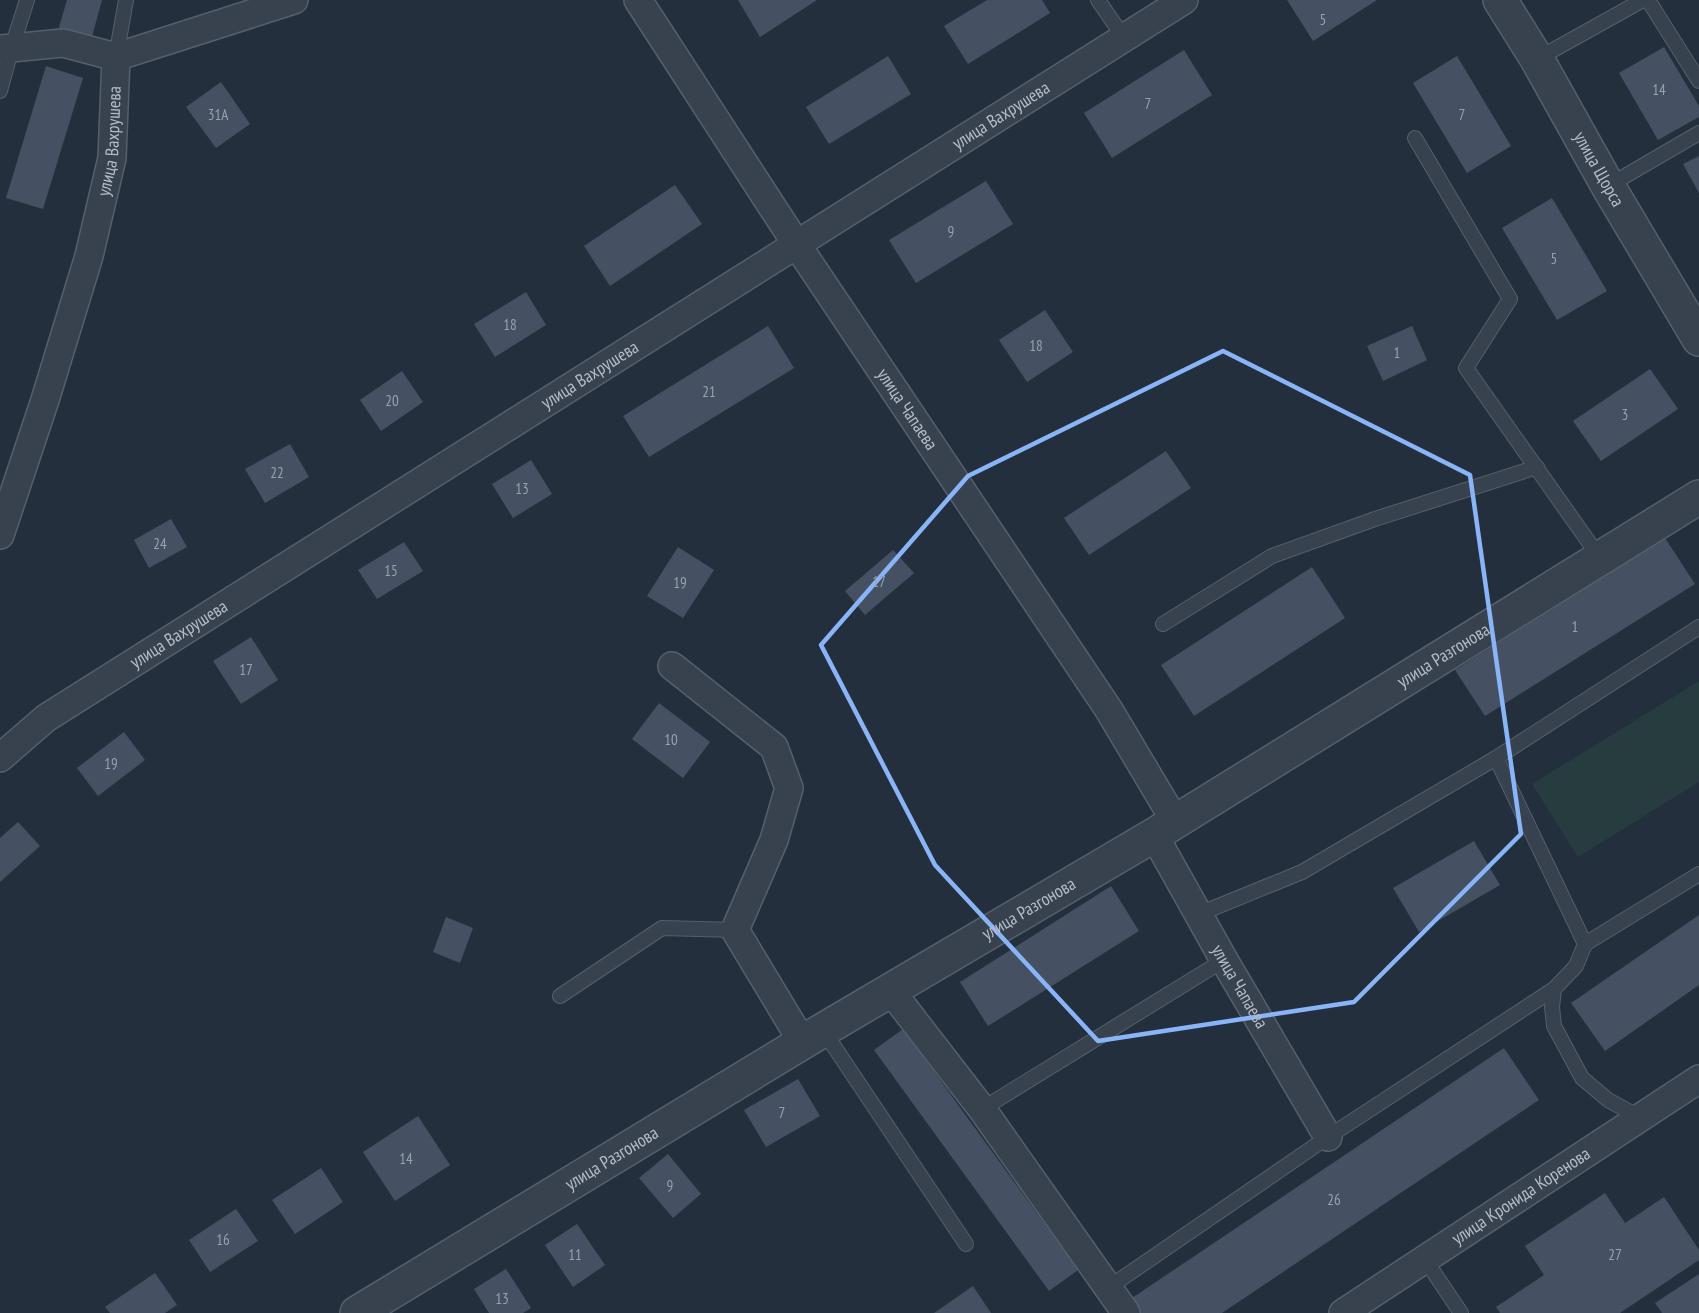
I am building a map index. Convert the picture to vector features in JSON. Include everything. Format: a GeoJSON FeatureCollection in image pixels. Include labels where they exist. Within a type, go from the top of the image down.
{"type":"FeatureCollection","features":[{"type":"Feature","properties":{"kind":"street"},"geometry":{"type":"LineString","coordinates":[[6,48],[63,43],[116,57],[294,0]]}},
{"type":"Feature","properties":{"kind":"street","name":"улица Чапаева"},"geometry":{"type":"LineString","coordinates":[[638,0],[797,245],[1109,710],[1165,828],[1198,914],[1328,1137]]}},
{"type":"Feature","properties":{"kind":"street","name":"улица Вахрушева"},"geometry":{"type":"LineString","coordinates":[[0,758],[46,718],[1185,0]]}},
{"type":"Feature","properties":{"kind":"street","name":"улица Щорса"},"geometry":{"type":"LineString","coordinates":[[1500,0],[1537,59],[1608,186],[1694,319]]}},
{"type":"Feature","properties":{"kind":"street","name":"улица Вахрушева"},"geometry":{"type":"LineString","coordinates":[[0,535],[45,400],[89,256],[112,158],[116,57]]}},
{"type":"Feature","properties":{"kind":"street","name":"улица Разгонова"},"geometry":{"type":"LineString","coordinates":[[357,1313],[813,1036],[1165,828],[1699,497]]}},
{"type":"Feature","properties":{"kind":"street"},"geometry":{"type":"LineString","coordinates":[[672,666],[774,747],[789,788],[774,840],[735,930],[813,1036]]}},
{"type":"Feature","properties":{"kind":"street"},"geometry":{"type":"LineString","coordinates":[[891,991],[982,1109],[1126,1313]]}},
{"type":"Feature","properties":{"kind":"street","name":"улица Кронида Коренова"},"geometry":{"type":"LineString","coordinates":[[1342,1313],[1699,1079]]}},
{"type":"Feature","properties":{"kind":"lane"},"geometry":{"type":"LineString","coordinates":[[0,91],[6,48],[27,0]]}},
{"type":"Feature","properties":{"kind":"lane"},"geometry":{"type":"LineString","coordinates":[[116,57],[126,0]]}},
{"type":"Feature","properties":{"kind":"lane"},"geometry":{"type":"LineString","coordinates":[[1098,0],[1124,38]]}},
{"type":"Feature","properties":{"kind":"lane"},"geometry":{"type":"LineString","coordinates":[[1537,59],[1643,0]]}},
{"type":"Feature","properties":{"kind":"lane"},"geometry":{"type":"LineString","coordinates":[[1648,0],[1699,81]]}},
{"type":"Feature","properties":{"kind":"lane"},"geometry":{"type":"LineString","coordinates":[[1608,186],[1699,133]]}},
{"type":"Feature","properties":{"kind":"lane"},"geometry":{"type":"LineString","coordinates":[[1415,138],[1510,298],[1466,368],[1600,558]]}},
{"type":"Feature","properties":{"kind":"lane"},"geometry":{"type":"LineString","coordinates":[[1163,624],[1272,556],[1375,519],[1537,467]]}},
{"type":"Feature","properties":{"kind":"lane"},"geometry":{"type":"LineString","coordinates":[[1198,914],[1302,872],[1496,758],[1699,627]]}},
{"type":"Feature","properties":{"kind":"lane"},"geometry":{"type":"LineString","coordinates":[[1496,758],[1585,944]]}},
{"type":"Feature","properties":{"kind":"lane"},"geometry":{"type":"LineString","coordinates":[[1108,1288],[1328,1137],[1554,989],[1576,966],[1585,944],[1699,874]]}},
{"type":"Feature","properties":{"kind":"lane"},"geometry":{"type":"LineString","coordinates":[[560,996],[662,928],[735,930]]}},
{"type":"Feature","properties":{"kind":"lane"},"geometry":{"type":"LineString","coordinates":[[982,1109],[1224,960]]}},
{"type":"Feature","properties":{"kind":"lane"},"geometry":{"type":"LineString","coordinates":[[1554,989],[1552,1007],[1554,1026],[1582,1078],[1608,1100],[1641,1118]]}},
{"type":"Feature","properties":{"kind":"lane"},"geometry":{"type":"LineString","coordinates":[[813,1036],[966,1244]]}},
{"type":"Feature","properties":{"kind":"lane"},"geometry":{"type":"LineString","coordinates":[[1424,1258],[1461,1313]]}},
{"type":"Feature","properties":{"kind":"highlighted area"},"geometry":{"type":"Polygon","coordinates":[[[1223,351],[1470,475],[1521,834],[1354,1002],[1098,1041],[935,865],[821,645],[968,476],[1223,351]]]}},
{"type":"Feature","properties":{"kind":"green space"},"geometry":{"type":"Polygon","coordinates":[[[1699,681],[1699,782],[1578,857],[1532,784],[1699,681]]]}},
{"type":"Feature","properties":{"kind":"building"},"geometry":{"type":"Polygon","coordinates":[[[67,0],[102,0],[90,44],[57,34],[67,0]]]}},
{"type":"Feature","properties":{"kind":"building"},"geometry":{"type":"Polygon","coordinates":[[[738,0],[817,0],[760,37],[738,0]]]}},
{"type":"Feature","properties":{"kind":"building"},"geometry":{"type":"Polygon","coordinates":[[[987,0],[1042,0],[1050,13],[968,64],[944,26],[987,0]]]}},
{"type":"Feature","properties":{"kind":"building"},"geometry":{"type":"Polygon","coordinates":[[[1287,0],[1377,0],[1313,41],[1287,0]]]}},
{"type":"Feature","properties":{"kind":"building"},"geometry":{"type":"Polygon","coordinates":[[[1664,47],[1699,106],[1699,117],[1658,140],[1619,73],[1664,47]]]}},
{"type":"Feature","properties":{"kind":"building"},"geometry":{"type":"Polygon","coordinates":[[[1184,50],[1212,95],[1112,158],[1084,113],[1184,50]]]}},
{"type":"Feature","properties":{"kind":"building"},"geometry":{"type":"Polygon","coordinates":[[[888,56],[911,94],[829,144],[806,107],[888,56]]]}},
{"type":"Feature","properties":{"kind":"building"},"geometry":{"type":"Polygon","coordinates":[[[1457,56],[1511,146],[1467,173],[1413,83],[1457,56]]]}},
{"type":"Feature","properties":{"kind":"building"},"geometry":{"type":"Polygon","coordinates":[[[46,66],[83,78],[43,209],[6,198],[46,66]]]}},
{"type":"Feature","properties":{"kind":"building"},"geometry":{"type":"Polygon","coordinates":[[[221,82],[250,124],[216,148],[186,107],[221,82]]]}},
{"type":"Feature","properties":{"kind":"building"},"geometry":{"type":"Polygon","coordinates":[[[1699,156],[1699,193],[1683,164],[1699,156]]]}},
{"type":"Feature","properties":{"kind":"building"},"geometry":{"type":"Polygon","coordinates":[[[986,181],[1013,224],[916,283],[889,240],[986,181]]]}},
{"type":"Feature","properties":{"kind":"building"},"geometry":{"type":"Polygon","coordinates":[[[675,185],[702,224],[610,286],[584,246],[675,185]]]}},
{"type":"Feature","properties":{"kind":"building"},"geometry":{"type":"Polygon","coordinates":[[[1552,198],[1607,291],[1557,320],[1502,228],[1552,198]]]}},
{"type":"Feature","properties":{"kind":"building"},"geometry":{"type":"Polygon","coordinates":[[[526,292],[546,325],[495,357],[474,324],[526,292]]]}},
{"type":"Feature","properties":{"kind":"building"},"geometry":{"type":"Polygon","coordinates":[[[1045,310],[1073,352],[1027,382],[999,340],[1045,310]]]}},
{"type":"Feature","properties":{"kind":"building"},"geometry":{"type":"Polygon","coordinates":[[[768,326],[794,368],[649,457],[623,416],[768,326]]]}},
{"type":"Feature","properties":{"kind":"building"},"geometry":{"type":"Polygon","coordinates":[[[1412,326],[1427,360],[1383,381],[1367,346],[1412,326]]]}},
{"type":"Feature","properties":{"kind":"building"},"geometry":{"type":"Polygon","coordinates":[[[1650,369],[1678,409],[1601,461],[1573,421],[1650,369]]]}},
{"type":"Feature","properties":{"kind":"building"},"geometry":{"type":"Polygon","coordinates":[[[402,371],[423,402],[381,431],[360,400],[402,371]]]}},
{"type":"Feature","properties":{"kind":"building"},"geometry":{"type":"Polygon","coordinates":[[[290,444],[309,477],[265,503],[245,469],[290,444]]]}},
{"type":"Feature","properties":{"kind":"building"},"geometry":{"type":"Polygon","coordinates":[[[1166,451],[1191,488],[1089,555],[1064,518],[1166,451]]]}},
{"type":"Feature","properties":{"kind":"building"},"geometry":{"type":"Polygon","coordinates":[[[531,460],[552,494],[513,518],[492,484],[531,460]]]}},
{"type":"Feature","properties":{"kind":"building"},"geometry":{"type":"Polygon","coordinates":[[[171,519],[187,547],[149,568],[134,540],[171,519]]]}},
{"type":"Feature","properties":{"kind":"building"},"geometry":{"type":"Polygon","coordinates":[[[1665,538],[1695,584],[1485,716],[1455,670],[1665,538]]]}},
{"type":"Feature","properties":{"kind":"building"},"geometry":{"type":"Polygon","coordinates":[[[404,542],[423,571],[377,599],[358,570],[404,542]]]}},
{"type":"Feature","properties":{"kind":"building"},"geometry":{"type":"Polygon","coordinates":[[[678,547],[714,570],[683,618],[647,596],[678,547]]]}},
{"type":"Feature","properties":{"kind":"building"},"geometry":{"type":"Polygon","coordinates":[[[893,550],[914,573],[865,615],[845,591],[893,550]]]}},
{"type":"Feature","properties":{"kind":"building"},"geometry":{"type":"Polygon","coordinates":[[[1312,567],[1345,618],[1194,716],[1161,665],[1312,567]]]}},
{"type":"Feature","properties":{"kind":"building"},"geometry":{"type":"Polygon","coordinates":[[[251,637],[278,680],[241,704],[213,661],[251,637]]]}},
{"type":"Feature","properties":{"kind":"building"},"geometry":{"type":"Polygon","coordinates":[[[659,703],[710,742],[683,778],[632,739],[659,703]]]}},
{"type":"Feature","properties":{"kind":"building"},"geometry":{"type":"Polygon","coordinates":[[[124,732],[145,760],[98,796],[77,768],[124,732]]]}},
{"type":"Feature","properties":{"kind":"building"},"geometry":{"type":"Polygon","coordinates":[[[18,822],[40,846],[0,882],[0,838],[18,822]]]}},
{"type":"Feature","properties":{"kind":"building"},"geometry":{"type":"Polygon","coordinates":[[[1474,841],[1500,885],[1419,932],[1393,888],[1474,841]]]}},
{"type":"Feature","properties":{"kind":"building"},"geometry":{"type":"Polygon","coordinates":[[[1111,886],[1139,931],[988,1026],[960,982],[1111,886]]]}},
{"type":"Feature","properties":{"kind":"building"},"geometry":{"type":"Polygon","coordinates":[[[1699,915],[1699,985],[1605,1051],[1571,1003],[1699,915]]]}},
{"type":"Feature","properties":{"kind":"building"},"geometry":{"type":"Polygon","coordinates":[[[446,917],[473,928],[460,963],[433,952],[446,917]]]}},
{"type":"Feature","properties":{"kind":"building"},"geometry":{"type":"Polygon","coordinates":[[[903,1029],[1078,1270],[1049,1291],[874,1050],[903,1029]]]}},
{"type":"Feature","properties":{"kind":"building"},"geometry":{"type":"Polygon","coordinates":[[[1504,1048],[1539,1100],[1222,1313],[1138,1313],[1129,1300],[1504,1048]]]}},
{"type":"Feature","properties":{"kind":"building"},"geometry":{"type":"Polygon","coordinates":[[[798,1079],[820,1116],[766,1147],[744,1110],[798,1079]]]}},
{"type":"Feature","properties":{"kind":"building"},"geometry":{"type":"Polygon","coordinates":[[[418,1116],[450,1165],[395,1201],[363,1152],[418,1116]]]}},
{"type":"Feature","properties":{"kind":"building"},"geometry":{"type":"Polygon","coordinates":[[[668,1154],[701,1194],[673,1218],[639,1178],[668,1154]]]}},
{"type":"Feature","properties":{"kind":"building"},"geometry":{"type":"Polygon","coordinates":[[[321,1168],[343,1202],[295,1234],[272,1200],[321,1168]]]}},
{"type":"Feature","properties":{"kind":"building"},"geometry":{"type":"Polygon","coordinates":[[[1605,1193],[1625,1223],[1664,1197],[1699,1250],[1699,1260],[1620,1313],[1500,1313],[1496,1307],[1544,1275],[1525,1246],[1605,1193]]]}},
{"type":"Feature","properties":{"kind":"building"},"geometry":{"type":"Polygon","coordinates":[[[236,1209],[258,1241],[210,1272],[189,1240],[236,1209]]]}},
{"type":"Feature","properties":{"kind":"building"},"geometry":{"type":"Polygon","coordinates":[[[577,1224],[605,1265],[573,1287],[545,1245],[577,1224]]]}},
{"type":"Feature","properties":{"kind":"building"},"geometry":{"type":"Polygon","coordinates":[[[506,1269],[531,1308],[523,1313],[489,1313],[474,1289],[506,1269]]]}},
{"type":"Feature","properties":{"kind":"building"},"geometry":{"type":"Polygon","coordinates":[[[155,1273],[177,1305],[165,1313],[110,1313],[105,1307],[155,1273]]]}},
{"type":"Feature","properties":{"kind":"building"},"geometry":{"type":"Polygon","coordinates":[[[1699,1274],[1699,1313],[1662,1313],[1655,1303],[1699,1274]]]}},
{"type":"Feature","properties":{"kind":"building"},"geometry":{"type":"Polygon","coordinates":[[[973,1286],[991,1313],[934,1313],[973,1286]]]}}]}
